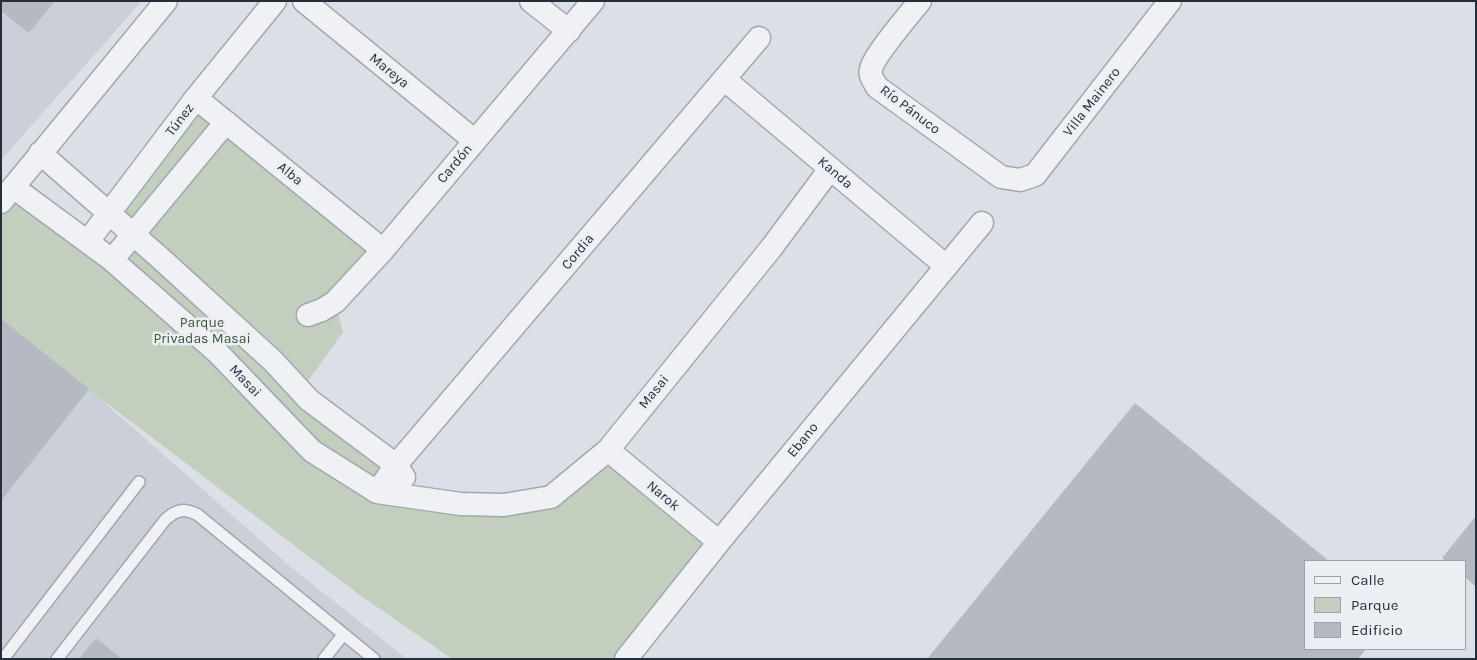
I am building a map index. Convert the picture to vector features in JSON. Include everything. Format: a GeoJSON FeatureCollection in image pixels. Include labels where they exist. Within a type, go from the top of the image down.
{"type":"FeatureCollection","features":[{"type":"Feature","properties":{"kind":"street"},"geometry":{"type":"LineString","coordinates":[[7,194],[166,1]]}},
{"type":"Feature","properties":{"kind":"street","name":"Túnez"},"geometry":{"type":"LineString","coordinates":[[88,242],[196,98],[276,1]]}},
{"type":"Feature","properties":{"kind":"street","name":"Mareya"},"geometry":{"type":"LineString","coordinates":[[304,1],[475,141]]}},
{"type":"Feature","properties":{"kind":"street"},"geometry":{"type":"LineString","coordinates":[[531,1],[568,31]]}},
{"type":"Feature","properties":{"kind":"street","name":"Cardón"},"geometry":{"type":"LineString","coordinates":[[308,315],[322,310],[335,302],[383,250],[593,1]]}},
{"type":"Feature","properties":{"kind":"street","name":"Río Pánuco"},"geometry":{"type":"LineString","coordinates":[[920,1],[877,56],[870,75],[877,87],[1001,177]]}},
{"type":"Feature","properties":{"kind":"street","name":"Villa Mainero"},"geometry":{"type":"LineString","coordinates":[[1001,177],[1020,180],[1035,175],[1170,1]]}},
{"type":"Feature","properties":{"kind":"street","name":"Cordia"},"geometry":{"type":"LineString","coordinates":[[377,492],[396,465],[759,38]]}},
{"type":"Feature","properties":{"kind":"street","name":"Kanda"},"geometry":{"type":"LineString","coordinates":[[724,79],[946,266]]}},
{"type":"Feature","properties":{"kind":"street","name":"Alba"},"geometry":{"type":"LineString","coordinates":[[196,98],[383,250]]}},
{"type":"Feature","properties":{"kind":"street"},"geometry":{"type":"LineString","coordinates":[[112,260],[226,122]]}},
{"type":"Feature","properties":{"kind":"street"},"geometry":{"type":"LineString","coordinates":[[40,153],[108,214],[133,233],[273,361],[310,400],[396,465],[416,497]]}},
{"type":"Feature","properties":{"kind":"street","name":"Masai"},"geometry":{"type":"LineString","coordinates":[[7,194],[88,242],[112,260],[217,352],[312,451],[377,492],[461,504],[504,505],[551,497],[608,450],[772,247],[830,169]]}},
{"type":"Feature","properties":{"kind":"street","name":"Ebano"},"geometry":{"type":"LineString","coordinates":[[626,659],[719,542],[982,223]]}},
{"type":"Feature","properties":{"kind":"street"},"geometry":{"type":"LineString","coordinates":[[279,417],[301,391]]}},
{"type":"Feature","properties":{"kind":"street","name":"Narok"},"geometry":{"type":"LineString","coordinates":[[608,450],[719,542]]}},
{"type":"Feature","properties":{"kind":"lane"},"geometry":{"type":"LineString","coordinates":[[3,659],[140,482]]}},
{"type":"Feature","properties":{"kind":"lane"},"geometry":{"type":"LineString","coordinates":[[57,659],[165,520],[180,510],[189,510],[198,515],[374,659]]}},
{"type":"Feature","properties":{"kind":"lane"},"geometry":{"type":"LineString","coordinates":[[324,659],[343,635]]}},
{"type":"Feature","properties":{"kind":"shaded area"},"geometry":{"type":"Polygon","coordinates":[[[1,1],[142,1],[1,160],[1,1]]]}},
{"type":"Feature","properties":{"kind":"shaded area"},"geometry":{"type":"Polygon","coordinates":[[[1,322],[89,389],[292,568],[407,659],[1,659],[1,322]]]}},
{"type":"Feature","properties":{"kind":"green space","name":"Parque Privadas Masai"},"geometry":{"type":"Polygon","coordinates":[[[196,98],[383,250],[335,302],[343,332],[301,391],[416,497],[551,497],[608,450],[719,542],[626,659],[452,659],[357,593],[1,323],[1,202],[13,187],[112,260],[133,233],[108,214],[196,98]]]}},
{"type":"Feature","properties":{"kind":"building"},"geometry":{"type":"Polygon","coordinates":[[[1,1],[55,1],[29,33],[1,11],[1,1]]]}},
{"type":"Feature","properties":{"kind":"building"},"geometry":{"type":"Polygon","coordinates":[[[1,319],[89,389],[1,501],[1,319]]]}},
{"type":"Feature","properties":{"kind":"building"},"geometry":{"type":"Polygon","coordinates":[[[1135,403],[1328,560],[1304,560],[1304,650],[1365,650],[1358,659],[927,659],[1135,403]]]}},
{"type":"Feature","properties":{"kind":"building"},"geometry":{"type":"Polygon","coordinates":[[[1476,516],[1476,587],[1467,579],[1467,560],[1445,560],[1442,558],[1476,516]]]}},
{"type":"Feature","properties":{"kind":"building"},"geometry":{"type":"Polygon","coordinates":[[[96,638],[122,659],[79,659],[96,638]]]}}]}
